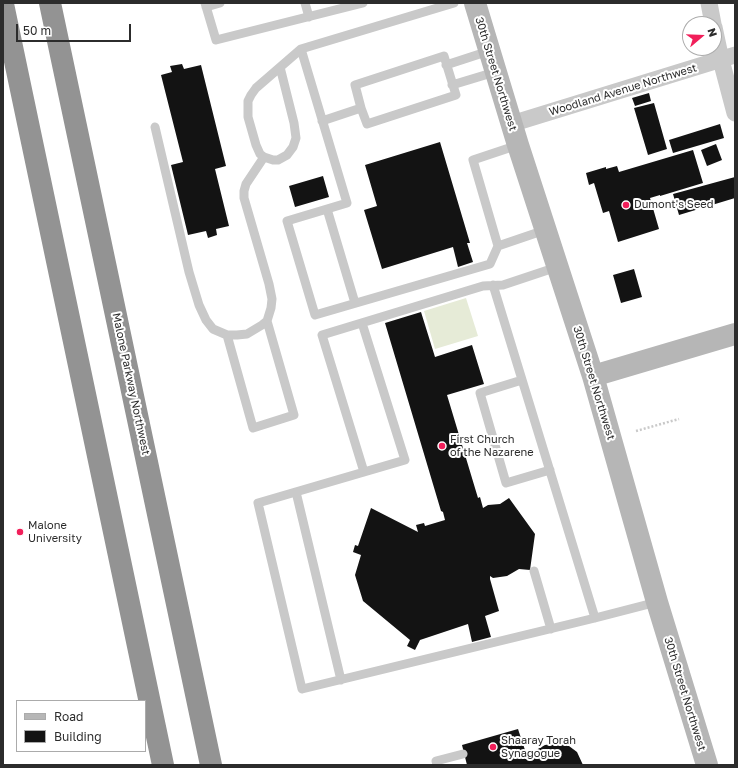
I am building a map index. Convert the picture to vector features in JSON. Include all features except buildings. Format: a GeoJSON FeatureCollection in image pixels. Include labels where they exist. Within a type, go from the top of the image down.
{"type":"FeatureCollection","features":[{"type":"Feature","properties":{"kind":"highway","name":"Malone Parkway Northwest"},"geometry":{"type":"LineString","coordinates":[[50,3],[211,765]]}},
{"type":"Feature","properties":{"kind":"highway"},"geometry":{"type":"LineString","coordinates":[[3,4],[163,765]]}},
{"type":"Feature","properties":{"kind":"main road","name":"30th Street Northwest"},"geometry":{"type":"LineString","coordinates":[[475,3],[511,124],[593,376],[657,602],[707,765]]}},
{"type":"Feature","properties":{"kind":"main road"},"geometry":{"type":"LineString","coordinates":[[593,376],[735,334]]}},
{"type":"Feature","properties":{"kind":"street"},"geometry":{"type":"LineString","coordinates":[[709,3],[712,16]]}},
{"type":"Feature","properties":{"kind":"street"},"geometry":{"type":"LineString","coordinates":[[722,43],[728,57],[735,113]]}},
{"type":"Feature","properties":{"kind":"street","name":"Woodland Avenue Northwest"},"geometry":{"type":"LineString","coordinates":[[511,124],[728,57]]}},
{"type":"Feature","properties":{"kind":"lane"},"geometry":{"type":"LineString","coordinates":[[220,3],[206,5],[216,40],[363,3]]}},
{"type":"Feature","properties":{"kind":"lane"},"geometry":{"type":"LineString","coordinates":[[305,3],[309,17]]}},
{"type":"Feature","properties":{"kind":"lane"},"geometry":{"type":"LineString","coordinates":[[280,67],[294,123],[296,138],[290,151],[283,158],[273,160],[260,154],[256,145],[248,117],[248,101],[256,88],[280,67],[301,49],[454,3]]}},
{"type":"Feature","properties":{"kind":"lane"},"geometry":{"type":"LineString","coordinates":[[301,49],[347,203],[287,221],[315,314],[490,264],[498,246],[473,160],[518,146]]}},
{"type":"Feature","properties":{"kind":"lane"},"geometry":{"type":"LineString","coordinates":[[446,65],[489,51]]}},
{"type":"Feature","properties":{"kind":"lane"},"geometry":{"type":"LineString","coordinates":[[444,56],[452,85],[456,95],[367,124],[354,85],[444,56]]}},
{"type":"Feature","properties":{"kind":"lane"},"geometry":{"type":"LineString","coordinates":[[452,85],[495,72]]}},
{"type":"Feature","properties":{"kind":"lane"},"geometry":{"type":"LineString","coordinates":[[322,121],[362,108]]}},
{"type":"Feature","properties":{"kind":"lane"},"geometry":{"type":"LineString","coordinates":[[154,127],[187,265],[199,305],[206,320],[213,328],[217,332],[227,335],[246,334],[262,326],[267,321],[271,308],[272,299],[270,289],[243,194],[246,184],[264,157]]}},
{"type":"Feature","properties":{"kind":"lane"},"geometry":{"type":"LineString","coordinates":[[327,209],[355,303]]}},
{"type":"Feature","properties":{"kind":"lane"},"geometry":{"type":"LineString","coordinates":[[498,246],[546,230]]}},
{"type":"Feature","properties":{"kind":"lane"},"geometry":{"type":"LineString","coordinates":[[364,472],[322,336],[483,286],[503,285],[558,267]]}},
{"type":"Feature","properties":{"kind":"lane"},"geometry":{"type":"LineString","coordinates":[[493,285],[595,618]]}},
{"type":"Feature","properties":{"kind":"lane"},"geometry":{"type":"LineString","coordinates":[[227,335],[253,428],[294,415],[267,321]]}},
{"type":"Feature","properties":{"kind":"lane"},"geometry":{"type":"LineString","coordinates":[[362,323],[405,460],[258,503],[302,689],[657,602]]}},
{"type":"Feature","properties":{"kind":"lane"},"geometry":{"type":"LineString","coordinates":[[522,380],[480,393],[506,483],[550,470]]}},
{"type":"Feature","properties":{"kind":"lane"},"geometry":{"type":"LineString","coordinates":[[296,492],[341,680]]}},
{"type":"Feature","properties":{"kind":"lane"},"geometry":{"type":"LineString","coordinates":[[534,571],[551,629]]}},
{"type":"Feature","properties":{"kind":"lane"},"geometry":{"type":"LineString","coordinates":[[437,765],[436,761],[463,754]]}},
{"type":"Feature","properties":{"kind":"path"},"geometry":{"type":"LineString","coordinates":[[636,431],[679,419]]}},
{"type":"Feature","properties":{"kind":"green space"},"geometry":{"type":"Polygon","coordinates":[[[466,298],[478,336],[435,349],[424,311],[466,298]]]}},
{"type":"Feature","properties":{"kind":"place","name":"Dumont's Seed"},"geometry":{"type":"Point","coordinates":[626,205]}},
{"type":"Feature","properties":{"kind":"place","name":"First Church of the Nazarene"},"geometry":{"type":"Point","coordinates":[442,446]}},
{"type":"Feature","properties":{"kind":"place","name":"Malone University"},"geometry":{"type":"Point","coordinates":[20,532]}},
{"type":"Feature","properties":{"kind":"place","name":"Shaaray Torah Synagogue"},"geometry":{"type":"Point","coordinates":[493,747]}}]}
